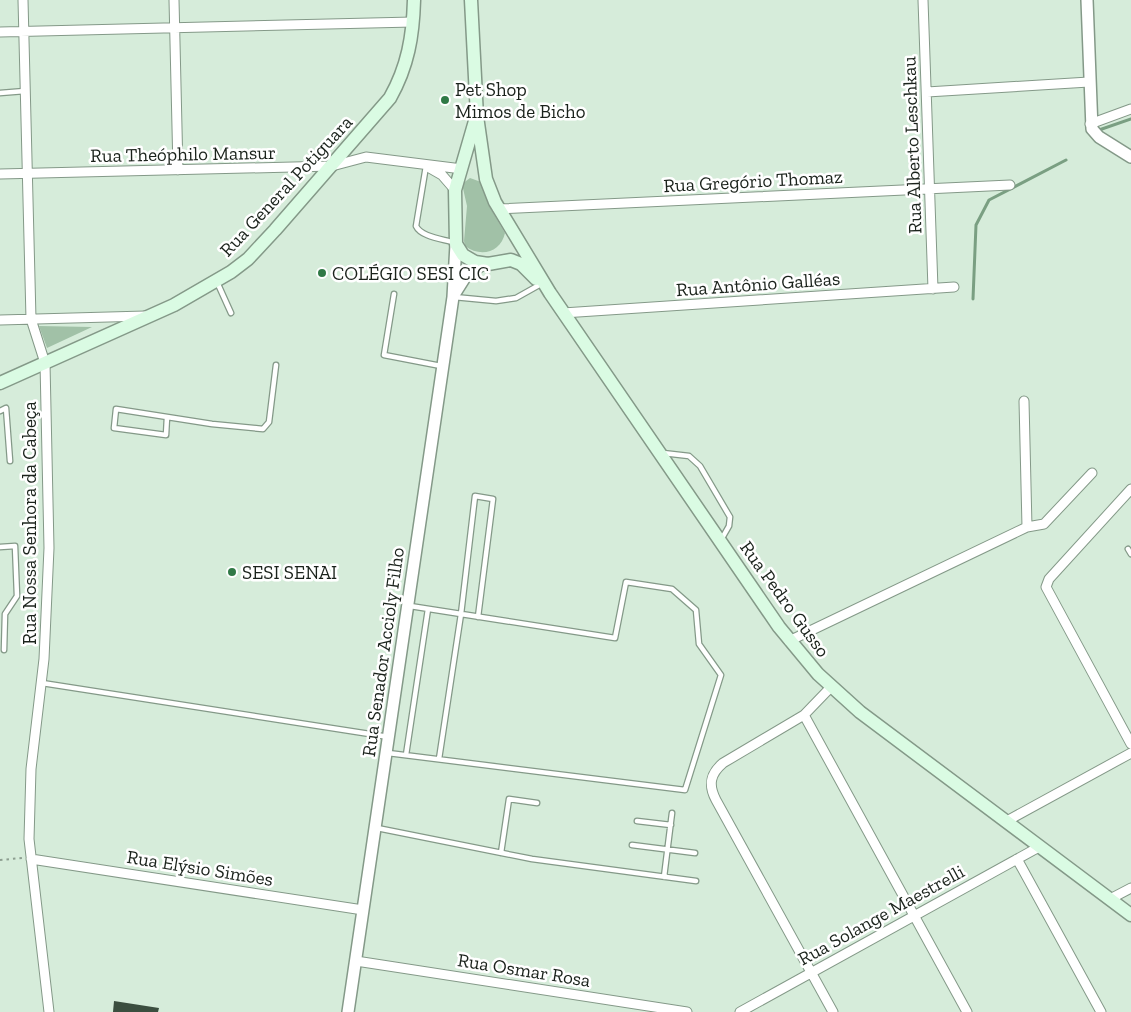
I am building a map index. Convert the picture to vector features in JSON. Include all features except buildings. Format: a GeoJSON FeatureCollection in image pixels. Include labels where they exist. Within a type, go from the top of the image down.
{"type":"FeatureCollection","features":[{"type":"Feature","properties":{"kind":"main road","name":"Rua General Potiguara"},"geometry":{"type":"LineString","coordinates":[[0,383],[150,316],[217,282],[248,259],[380,112],[395,91],[410,49],[414,0]]}},
{"type":"Feature","properties":{"kind":"main road","name":"Rua Pedro Gusso"},"geometry":{"type":"LineString","coordinates":[[471,0],[477,116],[484,170],[498,209],[517,238],[545,288],[790,641],[808,665],[877,726],[1131,915]]}},
{"type":"Feature","properties":{"kind":"main road","name":"Rua Pedro Gusso"},"geometry":{"type":"LineString","coordinates":[[456,244],[455,190],[477,116]]}},
{"type":"Feature","properties":{"kind":"main road"},"geometry":{"type":"LineString","coordinates":[[462,169],[473,165],[484,170]]}},
{"type":"Feature","properties":{"kind":"main road"},"geometry":{"type":"LineString","coordinates":[[456,244],[458,250],[469,259],[483,264],[500,260],[512,250],[517,238]]}},
{"type":"Feature","properties":{"kind":"main road","name":"Rua Pedro Gusso"},"geometry":{"type":"LineString","coordinates":[[500,260],[516,261],[545,288]]}},
{"type":"Feature","properties":{"kind":"street","name":"Rua Nossa Senhora da Cabeça"},"geometry":{"type":"LineString","coordinates":[[23,0],[31,319],[45,363],[49,548],[47,623],[42,683],[30,769],[29,815],[31,859],[49,1012]]}},
{"type":"Feature","properties":{"kind":"street"},"geometry":{"type":"LineString","coordinates":[[174,0],[178,170]]}},
{"type":"Feature","properties":{"kind":"street","name":"Rua Alberto Leschkau"},"geometry":{"type":"LineString","coordinates":[[923,0],[933,289]]}},
{"type":"Feature","properties":{"kind":"street"},"geometry":{"type":"LineString","coordinates":[[1087,0],[1090,124],[1099,137],[1131,157]]}},
{"type":"Feature","properties":{"kind":"street"},"geometry":{"type":"LineString","coordinates":[[0,32],[413,22]]}},
{"type":"Feature","properties":{"kind":"street"},"geometry":{"type":"LineString","coordinates":[[926,92],[1089,82]]}},
{"type":"Feature","properties":{"kind":"street"},"geometry":{"type":"LineString","coordinates":[[1090,124],[1131,109]]}},
{"type":"Feature","properties":{"kind":"street","name":"Rua Theóphilo Mansur"},"geometry":{"type":"LineString","coordinates":[[0,174],[332,166],[366,158],[462,169]]}},
{"type":"Feature","properties":{"kind":"street","name":"Rua Theóphilo Mansur"},"geometry":{"type":"LineString","coordinates":[[426,165],[442,175],[455,190]]}},
{"type":"Feature","properties":{"kind":"street","name":"Rua Gregório Thomaz"},"geometry":{"type":"LineString","coordinates":[[498,209],[1010,185]]}},
{"type":"Feature","properties":{"kind":"street","name":"Rua Senador Accioly Filho"},"geometry":{"type":"LineString","coordinates":[[348,1012],[453,297],[456,244]]}},
{"type":"Feature","properties":{"kind":"street","name":"Rua Senador Accioly Filho"},"geometry":{"type":"LineString","coordinates":[[453,297],[467,274],[483,264]]}},
{"type":"Feature","properties":{"kind":"street","name":"Rua Antônio Galléas"},"geometry":{"type":"LineString","coordinates":[[563,312],[954,287]]}},
{"type":"Feature","properties":{"kind":"street"},"geometry":{"type":"LineString","coordinates":[[0,320],[150,316]]}},
{"type":"Feature","properties":{"kind":"street"},"geometry":{"type":"LineString","coordinates":[[1024,401],[1027,526]]}},
{"type":"Feature","properties":{"kind":"street"},"geometry":{"type":"LineString","coordinates":[[790,641],[1027,526],[1044,524],[1092,473]]}},
{"type":"Feature","properties":{"kind":"street"},"geometry":{"type":"LineString","coordinates":[[1131,489],[1048,578],[1046,587],[1049,596],[1131,744]]}},
{"type":"Feature","properties":{"kind":"street"},"geometry":{"type":"LineString","coordinates":[[831,687],[804,715],[723,763],[711,780],[713,794],[833,1012]]}},
{"type":"Feature","properties":{"kind":"street"},"geometry":{"type":"LineString","coordinates":[[804,715],[967,1012]]}},
{"type":"Feature","properties":{"kind":"street"},"geometry":{"type":"LineString","coordinates":[[1005,822],[1131,753]]}},
{"type":"Feature","properties":{"kind":"street","name":"Rua Solange Maestrelli"},"geometry":{"type":"LineString","coordinates":[[740,1012],[1039,847]]}},
{"type":"Feature","properties":{"kind":"street","name":"Rua Elýsio Simões"},"geometry":{"type":"LineString","coordinates":[[31,859],[363,910]]}},
{"type":"Feature","properties":{"kind":"street"},"geometry":{"type":"LineString","coordinates":[[1017,859],[1101,1012]]}},
{"type":"Feature","properties":{"kind":"street"},"geometry":{"type":"LineString","coordinates":[[1110,899],[1131,888]]}},
{"type":"Feature","properties":{"kind":"street","name":"Rua Osmar Rosa"},"geometry":{"type":"LineString","coordinates":[[356,961],[687,1012]]}},
{"type":"Feature","properties":{"kind":"lane"},"geometry":{"type":"LineString","coordinates":[[0,93],[26,91]]}},
{"type":"Feature","properties":{"kind":"lane"},"geometry":{"type":"LineString","coordinates":[[426,165],[416,226],[418,231],[456,244]]}},
{"type":"Feature","properties":{"kind":"lane"},"geometry":{"type":"LineString","coordinates":[[217,282],[231,313]]}},
{"type":"Feature","properties":{"kind":"lane"},"geometry":{"type":"LineString","coordinates":[[453,297],[503,300],[516,298],[545,288]]}},
{"type":"Feature","properties":{"kind":"lane"},"geometry":{"type":"LineString","coordinates":[[394,294],[384,355],[443,367]]}},
{"type":"Feature","properties":{"kind":"lane"},"geometry":{"type":"LineString","coordinates":[[167,417],[166,435],[114,428],[116,409],[212,424],[263,429],[268,426],[276,365]]}},
{"type":"Feature","properties":{"kind":"lane"},"geometry":{"type":"LineString","coordinates":[[0,411],[6,408],[10,461]]}},
{"type":"Feature","properties":{"kind":"lane"},"geometry":{"type":"LineString","coordinates":[[659,452],[679,453],[689,456],[700,466],[730,517],[728,526],[720,541]]}},
{"type":"Feature","properties":{"kind":"lane"},"geometry":{"type":"LineString","coordinates":[[439,759],[461,614],[475,496],[494,499],[478,617]]}},
{"type":"Feature","properties":{"kind":"lane"},"geometry":{"type":"LineString","coordinates":[[0,547],[15,546],[17,596],[5,614],[4,650]]}},
{"type":"Feature","properties":{"kind":"lane"},"geometry":{"type":"LineString","coordinates":[[386,753],[685,790],[720,675],[700,644],[696,610],[672,589],[626,582],[615,638],[408,606]]}},
{"type":"Feature","properties":{"kind":"lane"},"geometry":{"type":"LineString","coordinates":[[406,755],[428,609]]}},
{"type":"Feature","properties":{"kind":"lane"},"geometry":{"type":"LineString","coordinates":[[42,683],[389,737]]}},
{"type":"Feature","properties":{"kind":"lane"},"geometry":{"type":"LineString","coordinates":[[500,853],[509,799],[537,803]]}},
{"type":"Feature","properties":{"kind":"lane"},"geometry":{"type":"LineString","coordinates":[[664,876],[672,813]]}},
{"type":"Feature","properties":{"kind":"lane"},"geometry":{"type":"LineString","coordinates":[[637,821],[671,825]]}},
{"type":"Feature","properties":{"kind":"lane"},"geometry":{"type":"LineString","coordinates":[[375,828],[500,853],[696,881]]}},
{"type":"Feature","properties":{"kind":"lane"},"geometry":{"type":"LineString","coordinates":[[632,845],[695,853]]}},
{"type":"Feature","properties":{"kind":"path"},"geometry":{"type":"LineString","coordinates":[[0,860],[16,857]]}},
{"type":"Feature","properties":{"kind":"green space"},"geometry":{"type":"Polygon","coordinates":[[[470,178],[481,182],[489,206],[505,233],[499,245],[490,251],[477,252],[465,246],[467,206],[462,184],[470,178]]]}},
{"type":"Feature","properties":{"kind":"green space"},"geometry":{"type":"Polygon","coordinates":[[[39,326],[92,327],[47,348],[39,326]]]}},
{"type":"Feature","properties":{"kind":"waterway"},"geometry":{"type":"LineString","coordinates":[[1099,130],[1131,119]]}},
{"type":"Feature","properties":{"kind":"waterway"},"geometry":{"type":"LineString","coordinates":[[973,299],[976,225],[989,200],[1066,160]]}},
{"type":"Feature","properties":{"kind":"place","name":"Pet Shop Mimos de Bicho"},"geometry":{"type":"Point","coordinates":[445,100]}},
{"type":"Feature","properties":{"kind":"place","name":"COLÉGIO SESI CIC"},"geometry":{"type":"Point","coordinates":[322,273]}},
{"type":"Feature","properties":{"kind":"place","name":"SESI SENAI"},"geometry":{"type":"Point","coordinates":[232,572]}}]}
